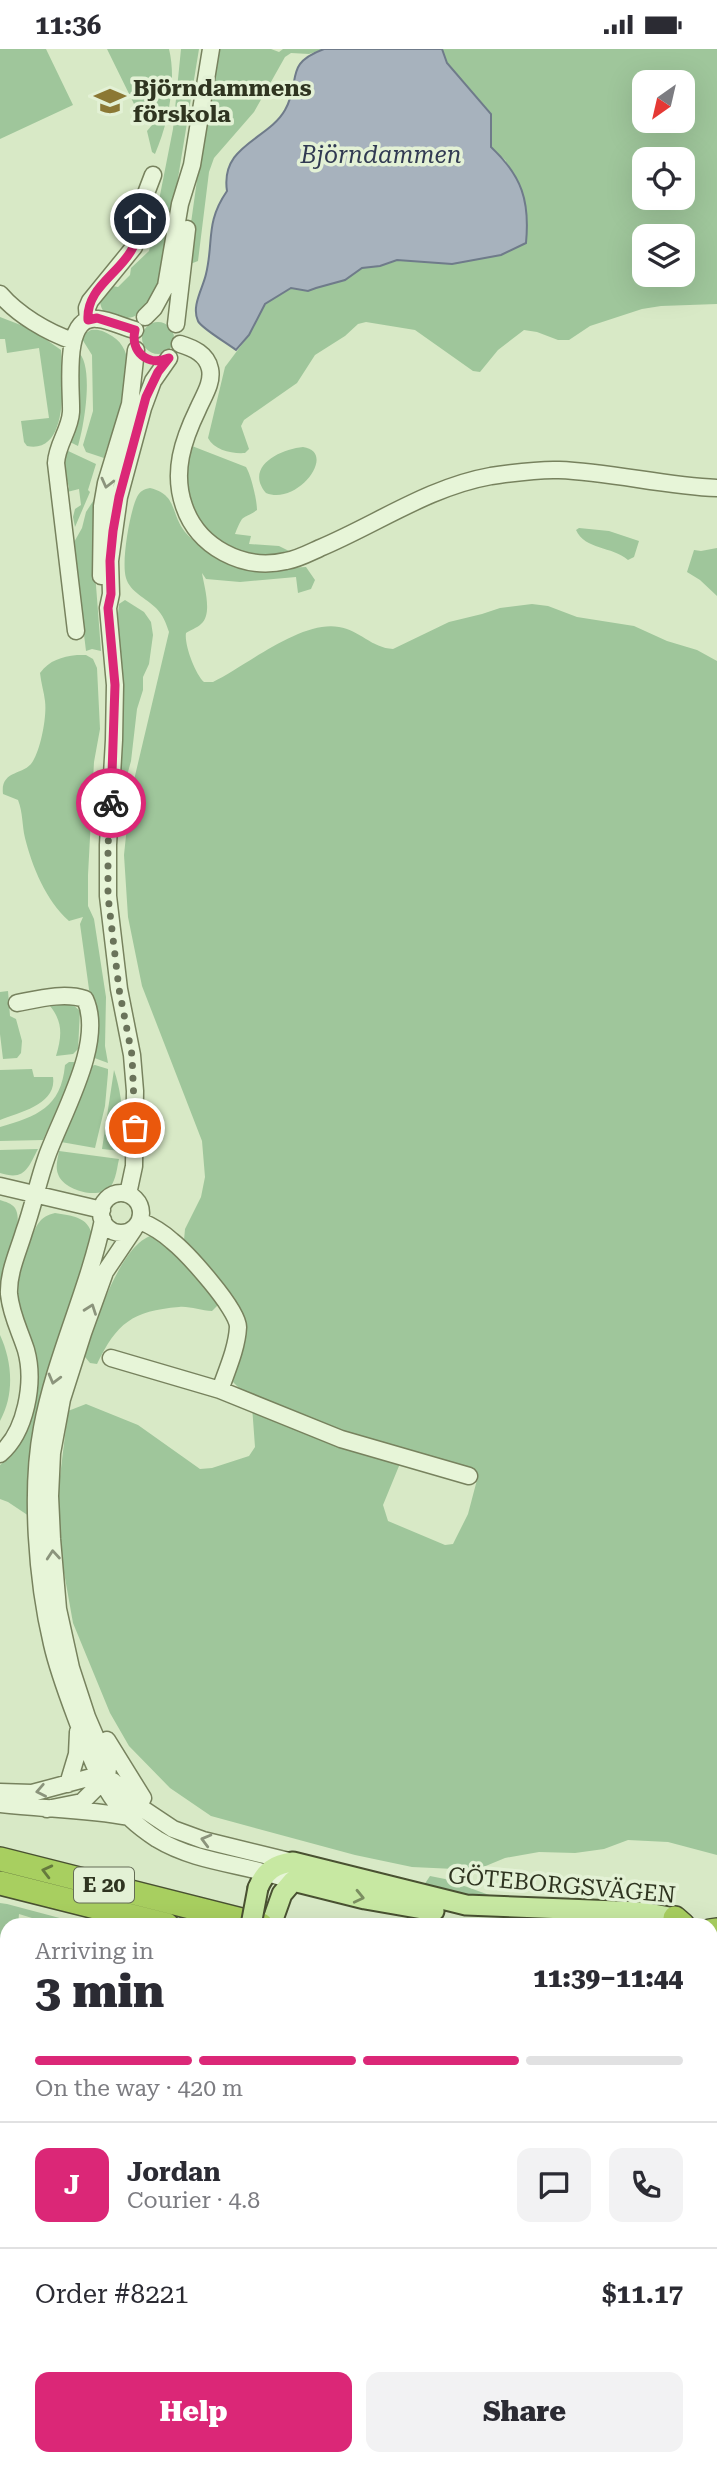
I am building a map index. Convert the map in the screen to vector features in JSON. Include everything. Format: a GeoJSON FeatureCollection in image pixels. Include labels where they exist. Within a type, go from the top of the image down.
{"type":"FeatureCollection","features":[{"type":"Feature","properties":{"kind":"highway","name":"E 20"},"geometry":{"type":"LineString","coordinates":[[0,1859],[251,1918]]}},
{"type":"Feature","properties":{"kind":"highway","name":"E 20"},"geometry":{"type":"LineString","coordinates":[[0,1883],[139,1918]]}},
{"type":"Feature","properties":{"kind":"main road"},"geometry":{"type":"LineString","coordinates":[[269,1918],[278,1881]]}},
{"type":"Feature","properties":{"kind":"main road"},"geometry":{"type":"LineString","coordinates":[[255,1918],[278,1881]]}},
{"type":"Feature","properties":{"kind":"main road","name":"GÖTEBORGSVÄGEN"},"geometry":{"type":"LineString","coordinates":[[278,1881],[466,1905],[643,1912],[662,1918]]}},
{"type":"Feature","properties":{"kind":"main road","name":"GÖTEBORGSVÄGEN"},"geometry":{"type":"LineString","coordinates":[[278,1881],[456,1916],[493,1918]]}},
{"type":"Feature","properties":{"kind":"street"},"geometry":{"type":"LineString","coordinates":[[108,608],[102,596],[99,556],[106,483],[131,404],[136,350],[133,340],[140,324],[161,298],[166,286],[180,204],[192,165],[211,49]]}},
{"type":"Feature","properties":{"kind":"street"},"geometry":{"type":"LineString","coordinates":[[128,1195],[134,1166],[135,1091],[108,896],[115,685],[108,608],[111,594],[111,551],[119,497],[146,397],[158,372],[180,344],[176,324],[191,206],[192,165]]}},
{"type":"Feature","properties":{"kind":"street"},"geometry":{"type":"LineString","coordinates":[[88,320],[90,302],[134,247],[145,196],[153,175]]}},
{"type":"Feature","properties":{"kind":"street"},"geometry":{"type":"LineString","coordinates":[[0,294],[25,315],[53,333],[73,341]]}},
{"type":"Feature","properties":{"kind":"street"},"geometry":{"type":"LineString","coordinates":[[76,631],[55,463],[57,449],[71,415],[73,341],[88,320],[97,318],[140,324],[162,315],[176,324]]}},
{"type":"Feature","properties":{"kind":"street"},"geometry":{"type":"LineString","coordinates":[[180,344],[201,354],[207,360],[211,373],[208,389],[192,420],[181,453],[178,481],[184,507],[202,537],[225,554],[249,562],[288,561],[334,543],[448,487],[490,477],[559,470],[717,488]]}},
{"type":"Feature","properties":{"kind":"street"},"geometry":{"type":"LineString","coordinates":[[136,350],[151,361],[169,358]]}},
{"type":"Feature","properties":{"kind":"street"},"geometry":{"type":"LineString","coordinates":[[0,1454],[18,1429],[29,1379],[26,1350],[5,1306],[10,1280],[54,1136],[86,1056],[89,1009],[85,999],[71,996],[17,1003]]}},
{"type":"Feature","properties":{"kind":"street"},"geometry":{"type":"LineString","coordinates":[[0,1186],[102,1215],[114,1232],[124,1233],[137,1225]]}},
{"type":"Feature","properties":{"kind":"street"},"geometry":{"type":"LineString","coordinates":[[68,1784],[77,1754],[82,1720],[58,1609],[51,1528],[52,1453],[62,1399],[105,1272],[137,1225],[139,1205],[128,1195],[121,1193],[106,1200],[88,1279],[55,1373],[38,1452],[36,1512],[51,1642],[61,1678],[82,1720],[103,1779],[129,1817],[171,1847],[214,1861],[251,1878],[278,1881]]}},
{"type":"Feature","properties":{"kind":"street"},"geometry":{"type":"LineString","coordinates":[[137,1225],[164,1234],[182,1249],[233,1310],[238,1325],[234,1350],[220,1390]]}},
{"type":"Feature","properties":{"kind":"street"},"geometry":{"type":"LineString","coordinates":[[111,1357],[220,1390],[341,1439],[469,1476]]}},
{"type":"Feature","properties":{"kind":"street"},"geometry":{"type":"LineString","coordinates":[[82,1720],[100,1727],[126,1775],[155,1818]]}},
{"type":"Feature","properties":{"kind":"street"},"geometry":{"type":"LineString","coordinates":[[47,1809],[82,1802],[103,1779]]}},
{"type":"Feature","properties":{"kind":"street"},"geometry":{"type":"LineString","coordinates":[[0,1792],[32,1793],[103,1779],[122,1788],[140,1807],[173,1829],[260,1853],[278,1881]]}},
{"type":"Feature","properties":{"kind":"street"},"geometry":{"type":"LineString","coordinates":[[0,1804],[98,1811],[129,1817]]}},
{"type":"Feature","properties":{"kind":"street"},"geometry":{"type":"LineString","coordinates":[[260,1853],[278,1881]]}},
{"type":"Feature","properties":{"kind":"green space"},"geometry":{"type":"Polygon","coordinates":[[[0,49],[46,49],[73,105],[0,139],[0,49]]]}},
{"type":"Feature","properties":{"kind":"green space"},"geometry":{"type":"Polygon","coordinates":[[[107,49],[169,49],[172,89],[164,130],[155,154],[152,152],[147,131],[157,119],[156,97],[135,106],[107,49]]]}},
{"type":"Feature","properties":{"kind":"green space"},"geometry":{"type":"Polygon","coordinates":[[[181,49],[199,49],[160,289],[138,315],[116,317],[105,314],[100,300],[107,285],[118,287],[130,275],[131,268],[149,251],[173,129],[181,49]]]}},
{"type":"Feature","properties":{"kind":"green space"},"geometry":{"type":"Polygon","coordinates":[[[220,49],[271,49],[279,52],[283,49],[324,49],[309,54],[291,53],[285,57],[254,112],[214,158],[209,172],[198,261],[185,266],[203,137],[220,49]]]}},
{"type":"Feature","properties":{"kind":"green space"},"geometry":{"type":"Polygon","coordinates":[[[432,49],[717,49],[717,304],[642,309],[590,326],[569,340],[558,340],[524,330],[498,350],[480,372],[473,371],[415,330],[366,322],[358,324],[345,336],[315,355],[297,383],[244,420],[241,426],[249,449],[245,453],[219,448],[208,438],[225,367],[249,335],[265,304],[291,288],[308,291],[345,280],[362,268],[397,260],[422,262],[501,255],[506,161],[491,147],[491,114],[447,63],[442,50],[432,49]]]}},
{"type":"Feature","properties":{"kind":"green space"},"geometry":{"type":"Polygon","coordinates":[[[0,317],[31,329],[61,350],[61,410],[51,438],[41,445],[27,446],[21,421],[49,418],[39,348],[7,353],[5,339],[0,339],[0,317]]]}},
{"type":"Feature","properties":{"kind":"green space"},"geometry":{"type":"Polygon","coordinates":[[[158,322],[169,327],[174,338],[169,349],[158,354],[147,349],[142,338],[147,327],[158,322]]]}},
{"type":"Feature","properties":{"kind":"green space"},"geometry":{"type":"Polygon","coordinates":[[[91,330],[100,330],[112,336],[123,347],[127,360],[125,394],[104,458],[86,452],[83,445],[93,411],[92,355],[82,339],[84,334],[91,330]]]}},
{"type":"Feature","properties":{"kind":"green space"},"geometry":{"type":"Polygon","coordinates":[[[77,351],[86,368],[87,381],[85,411],[78,446],[68,441],[77,351]]]}},
{"type":"Feature","properties":{"kind":"green space"},"geometry":{"type":"Polygon","coordinates":[[[192,446],[246,467],[248,471],[257,510],[243,518],[235,534],[251,536],[249,544],[279,546],[295,554],[277,560],[230,551],[202,526],[192,505],[187,484],[187,459],[192,446]]]}},
{"type":"Feature","properties":{"kind":"green space"},"geometry":{"type":"Polygon","coordinates":[[[303,447],[313,451],[316,458],[310,477],[290,492],[278,495],[266,493],[260,484],[259,475],[262,468],[284,451],[303,447]]]}},
{"type":"Feature","properties":{"kind":"green space"},"geometry":{"type":"Polygon","coordinates":[[[66,450],[96,464],[88,490],[90,492],[75,527],[75,509],[81,505],[79,489],[67,492],[69,487],[63,468],[66,450]]]}},
{"type":"Feature","properties":{"kind":"green space"},"geometry":{"type":"Polygon","coordinates":[[[150,488],[159,491],[169,500],[185,532],[221,560],[254,571],[306,567],[315,580],[311,589],[298,593],[296,577],[240,582],[206,579],[202,573],[207,600],[205,619],[186,633],[186,638],[194,666],[204,682],[213,682],[274,646],[308,630],[339,627],[379,646],[393,649],[449,622],[500,608],[532,604],[548,606],[577,617],[634,626],[667,641],[697,650],[717,661],[717,1855],[668,1842],[628,1840],[604,1849],[575,1853],[539,1852],[505,1858],[476,1870],[412,1867],[355,1855],[211,1816],[170,1788],[129,1746],[110,1713],[73,1623],[62,1561],[57,1501],[68,1411],[86,1404],[138,1425],[200,1469],[212,1468],[249,1456],[255,1447],[252,1406],[233,1382],[244,1336],[243,1319],[230,1295],[184,1240],[185,1229],[201,1197],[205,1177],[202,1141],[142,986],[128,917],[124,855],[130,797],[169,632],[158,611],[128,583],[125,571],[125,549],[134,504],[142,491],[150,488]],[[409,1454],[399,1466],[383,1505],[388,1521],[445,1545],[453,1544],[468,1514],[478,1476],[409,1454]]]}},
{"type":"Feature","properties":{"kind":"green space"},"geometry":{"type":"Polygon","coordinates":[[[97,495],[93,546],[101,651],[86,651],[73,544],[82,528],[86,512],[97,495]]]}},
{"type":"Feature","properties":{"kind":"green space"},"geometry":{"type":"Polygon","coordinates":[[[576,530],[609,531],[639,541],[634,557],[628,560],[592,545],[580,536],[576,530]]]}},
{"type":"Feature","properties":{"kind":"green space"},"geometry":{"type":"Polygon","coordinates":[[[717,548],[717,596],[687,572],[694,550],[717,548]]]}},
{"type":"Feature","properties":{"kind":"green space"},"geometry":{"type":"Polygon","coordinates":[[[125,600],[144,612],[151,622],[153,635],[149,664],[143,677],[143,690],[137,709],[131,761],[118,809],[116,801],[122,673],[117,657],[116,639],[119,604],[125,600]]]}},
{"type":"Feature","properties":{"kind":"green space"},"geometry":{"type":"Polygon","coordinates":[[[86,655],[93,659],[97,668],[100,729],[94,762],[88,906],[94,919],[106,997],[105,1046],[108,1063],[89,1056],[92,1011],[80,924],[83,917],[69,921],[53,904],[32,860],[18,800],[3,794],[5,780],[29,766],[39,748],[45,707],[40,673],[56,660],[86,655]]]}},
{"type":"Feature","properties":{"kind":"green space"},"geometry":{"type":"Polygon","coordinates":[[[8,991],[10,1016],[16,1019],[22,1041],[21,1053],[17,1058],[3,1059],[0,992],[8,991]]]}},
{"type":"Feature","properties":{"kind":"green space"},"geometry":{"type":"Polygon","coordinates":[[[71,1003],[80,1011],[78,1049],[73,1054],[56,1056],[60,1030],[50,1006],[71,1003]]]}},
{"type":"Feature","properties":{"kind":"green space"},"geometry":{"type":"Polygon","coordinates":[[[74,1062],[76,1066],[43,1140],[0,1141],[0,1127],[36,1114],[52,1101],[63,1080],[65,1065],[74,1062]]]}},
{"type":"Feature","properties":{"kind":"green space"},"geometry":{"type":"Polygon","coordinates":[[[95,1065],[108,1069],[108,1073],[105,1106],[95,1148],[61,1142],[86,1067],[95,1065]]]}},
{"type":"Feature","properties":{"kind":"green space"},"geometry":{"type":"Polygon","coordinates":[[[32,1069],[34,1077],[53,1077],[49,1094],[36,1106],[0,1120],[0,1070],[32,1069]]]}},
{"type":"Feature","properties":{"kind":"green space"},"geometry":{"type":"Polygon","coordinates":[[[114,1070],[122,1110],[121,1151],[102,1149],[114,1070]]]}},
{"type":"Feature","properties":{"kind":"green space"},"geometry":{"type":"Polygon","coordinates":[[[38,1149],[25,1171],[15,1175],[0,1173],[0,1150],[38,1149]]]}},
{"type":"Feature","properties":{"kind":"green space"},"geometry":{"type":"Polygon","coordinates":[[[59,1151],[119,1159],[111,1186],[98,1193],[90,1193],[67,1185],[57,1171],[59,1151]]]}},
{"type":"Feature","properties":{"kind":"green space"},"geometry":{"type":"Polygon","coordinates":[[[0,1200],[15,1208],[18,1224],[0,1286],[0,1200]]]}},
{"type":"Feature","properties":{"kind":"green space"},"geometry":{"type":"Polygon","coordinates":[[[55,1213],[83,1220],[92,1235],[43,1387],[35,1423],[29,1516],[0,1499],[0,1465],[18,1446],[22,1437],[30,1415],[36,1378],[35,1352],[24,1326],[18,1300],[21,1270],[37,1226],[42,1219],[55,1213]]]}},
{"type":"Feature","properties":{"kind":"green space"},"geometry":{"type":"Polygon","coordinates":[[[154,1235],[168,1245],[217,1299],[218,1305],[212,1311],[179,1307],[138,1316],[119,1329],[97,1364],[90,1363],[84,1350],[111,1284],[131,1252],[142,1241],[154,1235]]]}},
{"type":"Feature","properties":{"kind":"green space"},"geometry":{"type":"Polygon","coordinates":[[[0,1335],[7,1356],[10,1389],[0,1421],[0,1335]]]}},
{"type":"Feature","properties":{"kind":"green space"},"geometry":{"type":"Polygon","coordinates":[[[430,1876],[492,1896],[486,1900],[422,1888],[430,1876]]]}},
{"type":"Feature","properties":{"kind":"green space"},"geometry":{"type":"Polygon","coordinates":[[[0,1903],[60,1918],[32,1918],[19,1914],[19,1918],[0,1918],[0,1903]]]}},
{"type":"Feature","properties":{"kind":"water","name":"Björndammen"},"geometry":{"type":"Polygon","coordinates":[[[324,49],[442,49],[447,63],[491,114],[491,147],[510,168],[522,190],[527,214],[526,243],[501,255],[452,264],[397,260],[362,268],[345,280],[308,291],[291,288],[265,304],[249,335],[236,350],[204,327],[196,315],[205,279],[213,223],[227,191],[227,176],[231,163],[247,144],[268,129],[285,110],[298,67],[311,55],[324,49]]]}},
{"type":"Feature","properties":{"kind":"way so far"},"geometry":{"type":"LineString","coordinates":[[111,803],[108,896],[119,989],[132,1055],[135,1128]]}},
{"type":"Feature","properties":{"kind":"place","name":"Björndammens förskola"},"geometry":{"type":"Point","coordinates":[110,101]}},
{"type":"Feature","properties":{"kind":"route"},"geometry":{"type":"LineString","coordinates":[[111,803],[115,685],[108,608],[113,531],[119,497],[146,397],[158,372],[169,358],[158,361],[144,358],[135,347],[135,330],[97,318],[88,320],[88,308],[97,291],[125,261],[134,247],[140,219]]}}]}
